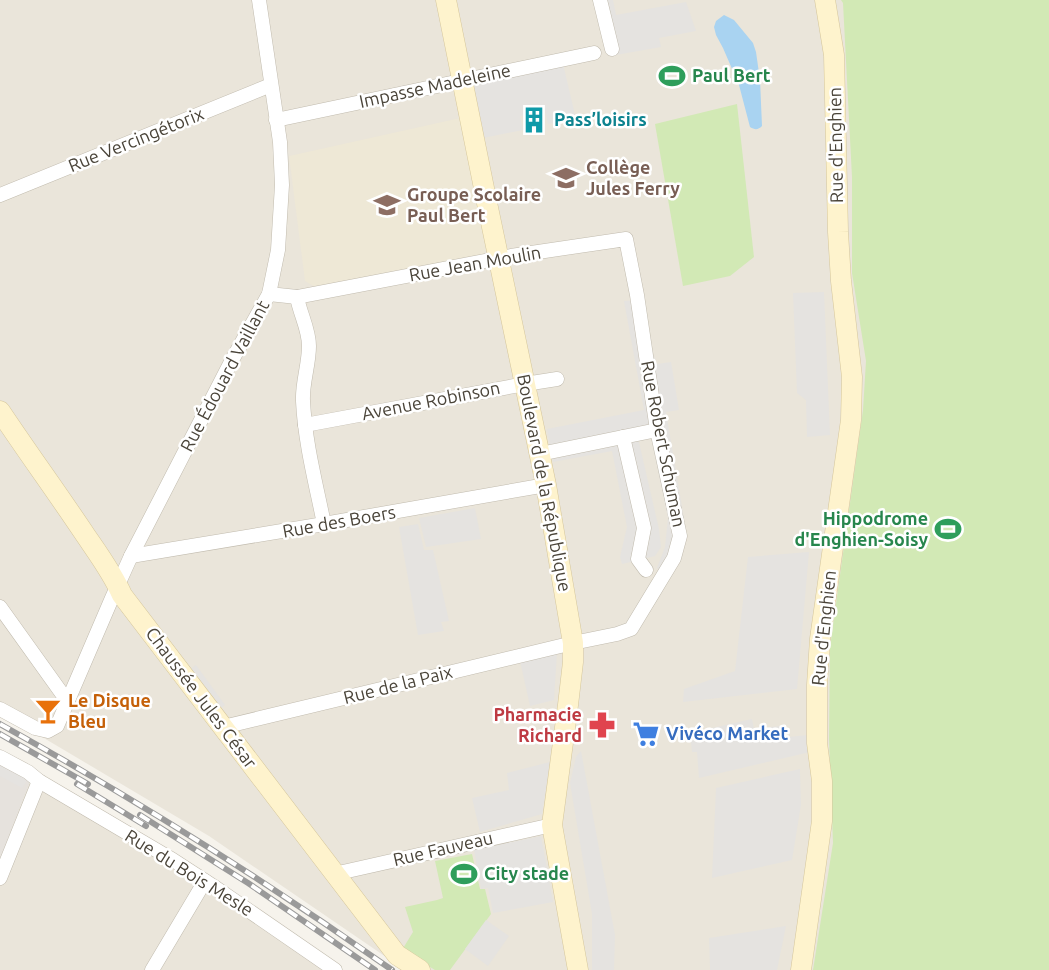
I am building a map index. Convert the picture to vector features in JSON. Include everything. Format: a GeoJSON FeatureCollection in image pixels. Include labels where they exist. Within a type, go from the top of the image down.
{"type":"FeatureCollection","features":[{"type":"Feature","properties":{"kind":"street","name":"Rue Édouard Vaillant"},"geometry":{"type":"LineString","coordinates":[[0,709],[35,728],[48,730],[57,726],[131,556],[232,360],[269,294],[278,250],[282,194],[280,142],[259,0]]}},
{"type":"Feature","properties":{"kind":"street","name":"Boulevard de la République"},"geometry":{"type":"LineString","coordinates":[[446,0],[540,454],[573,643],[573,662],[552,825],[578,970]]}},
{"type":"Feature","properties":{"kind":"street"},"geometry":{"type":"LineString","coordinates":[[600,0],[612,49]]}},
{"type":"Feature","properties":{"kind":"street","name":"Rue d'Enghien"},"geometry":{"type":"LineString","coordinates":[[801,970],[822,821],[823,792],[817,743],[820,639],[850,432],[852,376],[838,232],[834,55],[825,0]]}},
{"type":"Feature","properties":{"kind":"street","name":"Impasse Madeleine"},"geometry":{"type":"LineString","coordinates":[[276,120],[594,53]]}},
{"type":"Feature","properties":{"kind":"street","name":"Rue Vercingétorix"},"geometry":{"type":"LineString","coordinates":[[0,195],[271,85]]}},
{"type":"Feature","properties":{"kind":"street","name":"Rue Jean Moulin"},"geometry":{"type":"LineString","coordinates":[[269,294],[297,297],[498,259],[626,239],[637,295]]}},
{"type":"Feature","properties":{"kind":"street","name":"Rue Robert Schuman"},"geometry":{"type":"LineString","coordinates":[[573,643],[631,629],[674,558],[680,536],[657,430],[637,295]]}},
{"type":"Feature","properties":{"kind":"street"},"geometry":{"type":"LineString","coordinates":[[297,297],[308,330],[309,347],[303,399],[305,425],[324,524]]}},
{"type":"Feature","properties":{"kind":"street","name":"Avenue Robinson"},"geometry":{"type":"LineString","coordinates":[[305,425],[557,379]]}},
{"type":"Feature","properties":{"kind":"street","name":"Chaussée Jules César"},"geometry":{"type":"LineString","coordinates":[[0,411],[68,508],[118,584],[122,595],[397,955],[420,970]]}},
{"type":"Feature","properties":{"kind":"street"},"geometry":{"type":"LineString","coordinates":[[540,454],[657,430]]}},
{"type":"Feature","properties":{"kind":"street"},"geometry":{"type":"LineString","coordinates":[[623,437],[644,528],[638,559],[646,570]]}},
{"type":"Feature","properties":{"kind":"street","name":"Rue des Boers"},"geometry":{"type":"LineString","coordinates":[[131,556],[546,485]]}},
{"type":"Feature","properties":{"kind":"street"},"geometry":{"type":"LineString","coordinates":[[0,607],[68,702]]}},
{"type":"Feature","properties":{"kind":"street","name":"Rue de la Paix"},"geometry":{"type":"LineString","coordinates":[[223,727],[573,643]]}},
{"type":"Feature","properties":{"kind":"street","name":"Rue du Bois Mesle"},"geometry":{"type":"LineString","coordinates":[[0,757],[173,860],[335,970]]}},
{"type":"Feature","properties":{"kind":"street"},"geometry":{"type":"LineString","coordinates":[[0,878],[39,782]]}},
{"type":"Feature","properties":{"kind":"street","name":"Rue Fauveau"},"geometry":{"type":"LineString","coordinates":[[334,874],[552,825]]}},
{"type":"Feature","properties":{"kind":"street"},"geometry":{"type":"LineString","coordinates":[[152,970],[205,881]]}},
{"type":"Feature","properties":{"kind":"shaded area"},"geometry":{"type":"Polygon","coordinates":[[[0,0],[1049,0],[1049,970],[405,970],[209,836],[0,712],[0,0]]]}},
{"type":"Feature","properties":{"kind":"shaded area"},"geometry":{"type":"Polygon","coordinates":[[[597,0],[613,0],[616,15],[686,2],[696,31],[659,38],[661,47],[610,56],[597,0]]]}},
{"type":"Feature","properties":{"kind":"shaded area"},"geometry":{"type":"Polygon","coordinates":[[[563,64],[576,119],[548,124],[545,111],[520,116],[523,130],[483,138],[471,85],[563,64]]]}},
{"type":"Feature","properties":{"kind":"shaded area","name":"Groupe Scolaire Paul Bert"},"geometry":{"type":"Polygon","coordinates":[[[460,118],[488,247],[483,255],[315,287],[305,281],[289,156],[460,118]]]}},
{"type":"Feature","properties":{"kind":"shaded area"},"geometry":{"type":"Polygon","coordinates":[[[824,292],[830,435],[807,437],[806,400],[797,393],[793,293],[824,292]]]}},
{"type":"Feature","properties":{"kind":"shaded area"},"geometry":{"type":"Polygon","coordinates":[[[640,300],[645,335],[657,364],[671,362],[679,410],[666,412],[684,519],[684,545],[672,576],[657,568],[665,547],[668,518],[651,436],[638,438],[661,547],[655,556],[622,564],[620,557],[627,527],[612,451],[553,462],[547,429],[644,410],[624,301],[640,300]]]}},
{"type":"Feature","properties":{"kind":"shaded area"},"geometry":{"type":"Polygon","coordinates":[[[475,508],[481,539],[426,547],[419,518],[475,508]]]}},
{"type":"Feature","properties":{"kind":"shaded area"},"geometry":{"type":"Polygon","coordinates":[[[418,524],[424,550],[433,550],[449,621],[441,622],[444,631],[418,635],[399,527],[418,524]]]}},
{"type":"Feature","properties":{"kind":"shaded area"},"geometry":{"type":"Polygon","coordinates":[[[809,552],[797,689],[683,702],[684,689],[735,671],[748,557],[809,552]]]}},
{"type":"Feature","properties":{"kind":"shaded area"},"geometry":{"type":"Polygon","coordinates":[[[557,653],[554,700],[530,706],[520,661],[557,653]]]}},
{"type":"Feature","properties":{"kind":"shaded area"},"geometry":{"type":"Polygon","coordinates":[[[196,665],[225,705],[218,710],[188,671],[196,665]]]}},
{"type":"Feature","properties":{"kind":"shaded area"},"geometry":{"type":"Polygon","coordinates":[[[752,719],[754,729],[780,726],[779,738],[808,735],[810,752],[699,778],[697,752],[692,752],[690,733],[752,719]]]}},
{"type":"Feature","properties":{"kind":"shaded area"},"geometry":{"type":"Polygon","coordinates":[[[0,751],[176,854],[343,970],[0,970],[0,751]]]}},
{"type":"Feature","properties":{"kind":"shaded area"},"geometry":{"type":"Polygon","coordinates":[[[581,751],[615,935],[614,970],[592,970],[592,914],[570,783],[576,757],[581,751]]]}},
{"type":"Feature","properties":{"kind":"shaded area"},"geometry":{"type":"Polygon","coordinates":[[[0,752],[34,771],[0,859],[0,752]]]}},
{"type":"Feature","properties":{"kind":"shaded area"},"geometry":{"type":"Polygon","coordinates":[[[0,757],[28,779],[22,788],[0,776],[0,757]]]}},
{"type":"Feature","properties":{"kind":"shaded area"},"geometry":{"type":"Polygon","coordinates":[[[550,762],[542,814],[480,832],[472,798],[509,790],[507,773],[550,762]]]}},
{"type":"Feature","properties":{"kind":"shaded area"},"geometry":{"type":"Polygon","coordinates":[[[800,769],[801,805],[792,860],[712,878],[716,788],[800,769]]]}},
{"type":"Feature","properties":{"kind":"shaded area"},"geometry":{"type":"Polygon","coordinates":[[[541,836],[553,902],[493,913],[488,888],[481,889],[474,850],[541,836]]]}},
{"type":"Feature","properties":{"kind":"shaded area"},"geometry":{"type":"Polygon","coordinates":[[[486,920],[509,936],[488,966],[465,949],[486,920]]]}},
{"type":"Feature","properties":{"kind":"shaded area"},"geometry":{"type":"Polygon","coordinates":[[[786,926],[777,970],[710,970],[709,938],[786,926]]]}},
{"type":"Feature","properties":{"kind":"green space","name":"Hippodrome d'Enghien-Soisy"},"geometry":{"type":"Polygon","coordinates":[[[841,0],[1049,0],[1049,970],[813,970],[833,843],[829,739],[830,647],[863,410],[866,361],[852,273],[852,177],[843,3],[841,0]]]}},
{"type":"Feature","properties":{"kind":"green space"},"geometry":{"type":"Polygon","coordinates":[[[737,104],[754,257],[730,276],[683,286],[655,124],[737,104]]]}},
{"type":"Feature","properties":{"kind":"green space"},"geometry":{"type":"Polygon","coordinates":[[[472,854],[480,889],[485,889],[491,914],[450,970],[435,970],[402,950],[413,932],[405,907],[443,898],[435,861],[472,854]]]}},
{"type":"Feature","properties":{"kind":"water"},"geometry":{"type":"Polygon","coordinates":[[[724,15],[734,20],[753,43],[756,52],[762,126],[758,129],[750,127],[739,85],[716,35],[714,27],[716,21],[724,15]]]}},
{"type":"Feature","properties":{"kind":"railway"},"geometry":{"type":"LineString","coordinates":[[0,724],[199,842],[392,970]]}},
{"type":"Feature","properties":{"kind":"railway"},"geometry":{"type":"LineString","coordinates":[[0,734],[88,784]]}},
{"type":"Feature","properties":{"kind":"railway"},"geometry":{"type":"LineString","coordinates":[[77,784],[146,826]]}},
{"type":"Feature","properties":{"kind":"railway"},"geometry":{"type":"LineString","coordinates":[[140,815],[248,883],[375,970]]}},
{"type":"Feature","properties":{"kind":"place","name":"Paul Bert"},"geometry":{"type":"Point","coordinates":[672,76]}},
{"type":"Feature","properties":{"kind":"place","name":"Pass’loisirs"},"geometry":{"type":"Point","coordinates":[534,120]}},
{"type":"Feature","properties":{"kind":"place","name":"Collège Jules Ferry"},"geometry":{"type":"Point","coordinates":[566,178]}},
{"type":"Feature","properties":{"kind":"place","name":"Groupe Scolaire Paul Bert"},"geometry":{"type":"Point","coordinates":[387,205]}},
{"type":"Feature","properties":{"kind":"place","name":"Hippodrome d'Enghien-Soisy"},"geometry":{"type":"Point","coordinates":[948,529]}},
{"type":"Feature","properties":{"kind":"place","name":"Le Disque Bleu"},"geometry":{"type":"Point","coordinates":[48,711]}},
{"type":"Feature","properties":{"kind":"place","name":"Pharmacie Richard"},"geometry":{"type":"Point","coordinates":[602,725]}},
{"type":"Feature","properties":{"kind":"place","name":"Vivéco Market"},"geometry":{"type":"Point","coordinates":[646,734]}},
{"type":"Feature","properties":{"kind":"place","name":"City stade"},"geometry":{"type":"Point","coordinates":[464,874]}}]}
